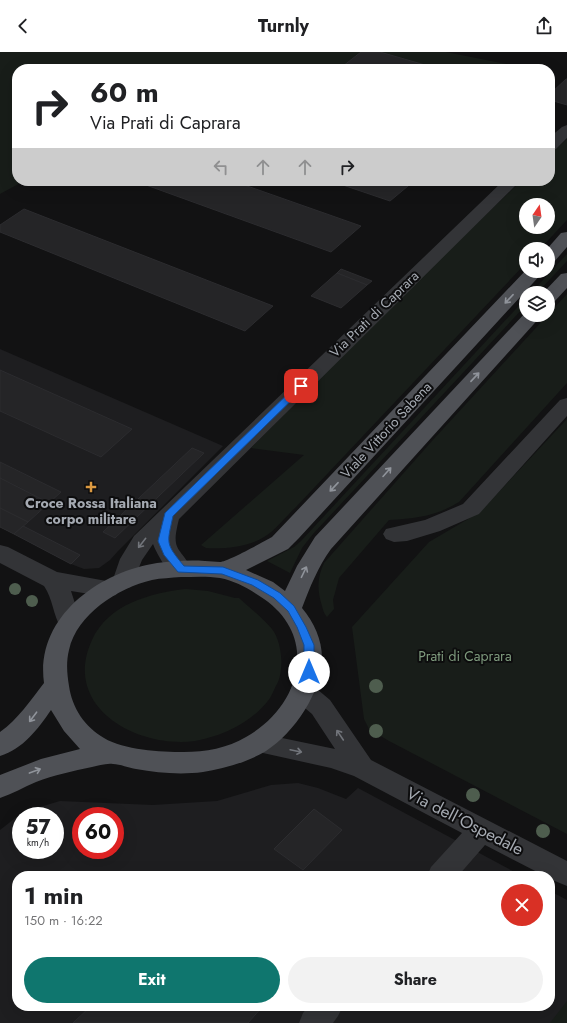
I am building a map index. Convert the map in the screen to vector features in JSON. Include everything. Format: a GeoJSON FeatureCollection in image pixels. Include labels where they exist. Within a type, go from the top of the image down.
{"type":"FeatureCollection","features":[{"type":"Feature","properties":{"kind":"main road"},"geometry":{"type":"LineString","coordinates":[[555,250],[567,237]]}},
{"type":"Feature","properties":{"kind":"main road","name":"Viale Vittorio Sabena"},"geometry":{"type":"LineString","coordinates":[[223,571],[280,543],[291,533],[528,278]]}},
{"type":"Feature","properties":{"kind":"main road"},"geometry":{"type":"LineString","coordinates":[[555,291],[567,278]]}},
{"type":"Feature","properties":{"kind":"main road","name":"Viale Vittorio Sabena"},"geometry":{"type":"LineString","coordinates":[[291,608],[300,580],[307,566],[323,543],[527,322]]}},
{"type":"Feature","properties":{"kind":"main road"},"geometry":{"type":"LineString","coordinates":[[181,569],[223,571],[255,583],[277,596],[291,608],[302,627],[309,645],[309,672],[291,711],[258,743],[238,753],[211,760],[168,762],[141,759],[113,753],[97,747],[82,735],[70,720],[61,703],[56,685],[55,662],[59,640],[69,622],[97,595],[116,585],[153,572],[181,569]]}},
{"type":"Feature","properties":{"kind":"main road"},"geometry":{"type":"LineString","coordinates":[[0,746],[19,732],[30,720],[56,685]]}},
{"type":"Feature","properties":{"kind":"main road"},"geometry":{"type":"LineString","coordinates":[[0,787],[41,768],[71,760],[113,753]]}},
{"type":"Feature","properties":{"kind":"street"},"geometry":{"type":"LineString","coordinates":[[555,141],[567,130]]}},
{"type":"Feature","properties":{"kind":"street","name":"Via Prati di Caprara"},"geometry":{"type":"LineString","coordinates":[[116,585],[142,542],[507,186]]}},
{"type":"Feature","properties":{"kind":"street"},"geometry":{"type":"LineString","coordinates":[[394,534],[432,526],[471,509],[567,404]]}},
{"type":"Feature","properties":{"kind":"street"},"geometry":{"type":"LineString","coordinates":[[169,515],[163,541],[168,553],[181,569]]}},
{"type":"Feature","properties":{"kind":"street"},"geometry":{"type":"LineString","coordinates":[[0,553],[52,580],[116,585]]}},
{"type":"Feature","properties":{"kind":"street"},"geometry":{"type":"LineString","coordinates":[[52,580],[59,590],[69,622]]}},
{"type":"Feature","properties":{"kind":"street","name":"Via dell'Ospedale"},"geometry":{"type":"LineString","coordinates":[[302,690],[321,707],[362,768]]}},
{"type":"Feature","properties":{"kind":"street","name":"Via dell'Ospedale"},"geometry":{"type":"LineString","coordinates":[[258,743],[331,758],[362,768],[567,874]]}},
{"type":"Feature","properties":{"kind":"street"},"geometry":{"type":"LineString","coordinates":[[445,871],[482,829]]}},
{"type":"Feature","properties":{"kind":"street"},"geometry":{"type":"LineString","coordinates":[[314,1023],[324,1011]]}},
{"type":"Feature","properties":{"kind":"shaded area","name":"Croce Rossa Italiana corpo militare"},"geometry":{"type":"Polygon","coordinates":[[[0,349],[223,446],[110,560],[99,568],[84,569],[71,564],[0,527],[0,349]]]}},
{"type":"Feature","properties":{"kind":"shaded area"},"geometry":{"type":"Polygon","coordinates":[[[298,783],[318,788],[346,799],[358,788],[513,871],[12,871],[12,1011],[555,1011],[555,894],[567,900],[567,1023],[0,1023],[0,830],[12,821],[12,859],[64,859],[64,807],[40,807],[60,801],[153,805],[217,801],[271,785],[298,783]]]}},
{"type":"Feature","properties":{"kind":"green space"},"geometry":{"type":"Polygon","coordinates":[[[0,52],[446,52],[507,64],[12,64],[12,186],[15,186],[0,194],[0,52]]]}},
{"type":"Feature","properties":{"kind":"green space"},"geometry":{"type":"Polygon","coordinates":[[[567,139],[567,220],[555,233],[555,198],[519,198],[519,234],[554,234],[547,242],[519,242],[519,270],[273,531],[258,540],[244,545],[228,548],[206,548],[201,545],[304,455],[251,448],[419,279],[516,186],[555,186],[555,150],[567,139]]]}},
{"type":"Feature","properties":{"kind":"green space"},"geometry":{"type":"Polygon","coordinates":[[[567,254],[567,261],[555,274],[555,267],[567,254]]]}},
{"type":"Feature","properties":{"kind":"green space"},"geometry":{"type":"Polygon","coordinates":[[[545,278],[551,278],[544,286],[537,286],[545,278]]]}},
{"type":"Feature","properties":{"kind":"green space"},"geometry":{"type":"Polygon","coordinates":[[[567,294],[567,383],[459,502],[433,514],[389,520],[339,578],[333,600],[334,609],[327,617],[324,613],[320,600],[319,589],[319,579],[324,563],[432,441],[541,322],[555,322],[555,307],[567,294]]]}},
{"type":"Feature","properties":{"kind":"green space"},"geometry":{"type":"Polygon","coordinates":[[[519,306],[519,313],[313,534],[302,548],[290,573],[267,561],[294,547],[519,306]]]}},
{"type":"Feature","properties":{"kind":"green space","name":"Prati di Caprara"},"geometry":{"type":"Polygon","coordinates":[[[567,419],[567,834],[389,741],[369,729],[364,719],[352,627],[429,542],[480,512],[567,419]]]}},
{"type":"Feature","properties":{"kind":"green space"},"geometry":{"type":"Polygon","coordinates":[[[186,589],[208,591],[239,598],[265,621],[275,634],[280,648],[281,670],[278,682],[270,698],[263,707],[237,727],[206,739],[173,742],[150,738],[129,730],[110,719],[96,704],[87,685],[85,664],[92,640],[99,628],[109,617],[132,602],[145,597],[186,589]]]}},
{"type":"Feature","properties":{"kind":"green space"},"geometry":{"type":"Polygon","coordinates":[[[567,1001],[567,1023],[550,1023],[567,1001]]]}},
{"type":"Feature","properties":{"kind":"building"},"geometry":{"type":"Polygon","coordinates":[[[361,52],[380,52],[422,64],[346,64],[361,52]]]}},
{"type":"Feature","properties":{"kind":"building"},"geometry":{"type":"Polygon","coordinates":[[[567,79],[567,105],[555,101],[555,89],[567,79]]]}},
{"type":"Feature","properties":{"kind":"building"},"geometry":{"type":"Polygon","coordinates":[[[149,186],[247,186],[361,226],[331,252],[149,186]]]}},
{"type":"Feature","properties":{"kind":"building"},"geometry":{"type":"Polygon","coordinates":[[[346,186],[408,186],[390,201],[346,186]]]}},
{"type":"Feature","properties":{"kind":"building"},"geometry":{"type":"Polygon","coordinates":[[[24,209],[273,306],[245,331],[0,232],[0,225],[24,209]]]}},
{"type":"Feature","properties":{"kind":"building"},"geometry":{"type":"Polygon","coordinates":[[[341,269],[372,281],[367,285],[337,273],[341,269]]]}},
{"type":"Feature","properties":{"kind":"building"},"geometry":{"type":"Polygon","coordinates":[[[337,273],[367,285],[341,308],[311,296],[337,273]]]}},
{"type":"Feature","properties":{"kind":"building"},"geometry":{"type":"Polygon","coordinates":[[[0,370],[132,429],[101,457],[0,411],[0,370]]]}},
{"type":"Feature","properties":{"kind":"building"},"geometry":{"type":"Polygon","coordinates":[[[192,448],[204,453],[115,538],[103,532],[192,448]]]}},
{"type":"Feature","properties":{"kind":"building"},"geometry":{"type":"Polygon","coordinates":[[[0,462],[61,492],[49,503],[0,478],[0,462]]]}},
{"type":"Feature","properties":{"kind":"building"},"geometry":{"type":"Polygon","coordinates":[[[0,478],[49,503],[28,522],[0,508],[0,478]]]}},
{"type":"Feature","properties":{"kind":"building"},"geometry":{"type":"Polygon","coordinates":[[[0,508],[28,522],[14,534],[0,527],[0,508]]]}},
{"type":"Feature","properties":{"kind":"building"},"geometry":{"type":"Polygon","coordinates":[[[23,526],[80,555],[71,564],[14,534],[23,526]]]}},
{"type":"Feature","properties":{"kind":"building"},"geometry":{"type":"Polygon","coordinates":[[[314,809],[342,830],[303,870],[274,849],[314,809]]]}},
{"type":"Feature","properties":{"kind":"building"},"geometry":{"type":"Polygon","coordinates":[[[86,1011],[259,1011],[248,1023],[73,1023],[86,1011]]]}},
{"type":"Feature","properties":{"kind":"place","name":"Croce Rossa Italiana corpo militare"},"geometry":{"type":"Point","coordinates":[91,487]}},
{"type":"Feature","properties":{"kind":"route"},"geometry":{"type":"LineString","coordinates":[[301,386],[169,515],[163,541],[168,553],[181,569],[223,571],[255,583],[277,596],[291,608],[302,627],[309,645],[309,672]]}}]}
